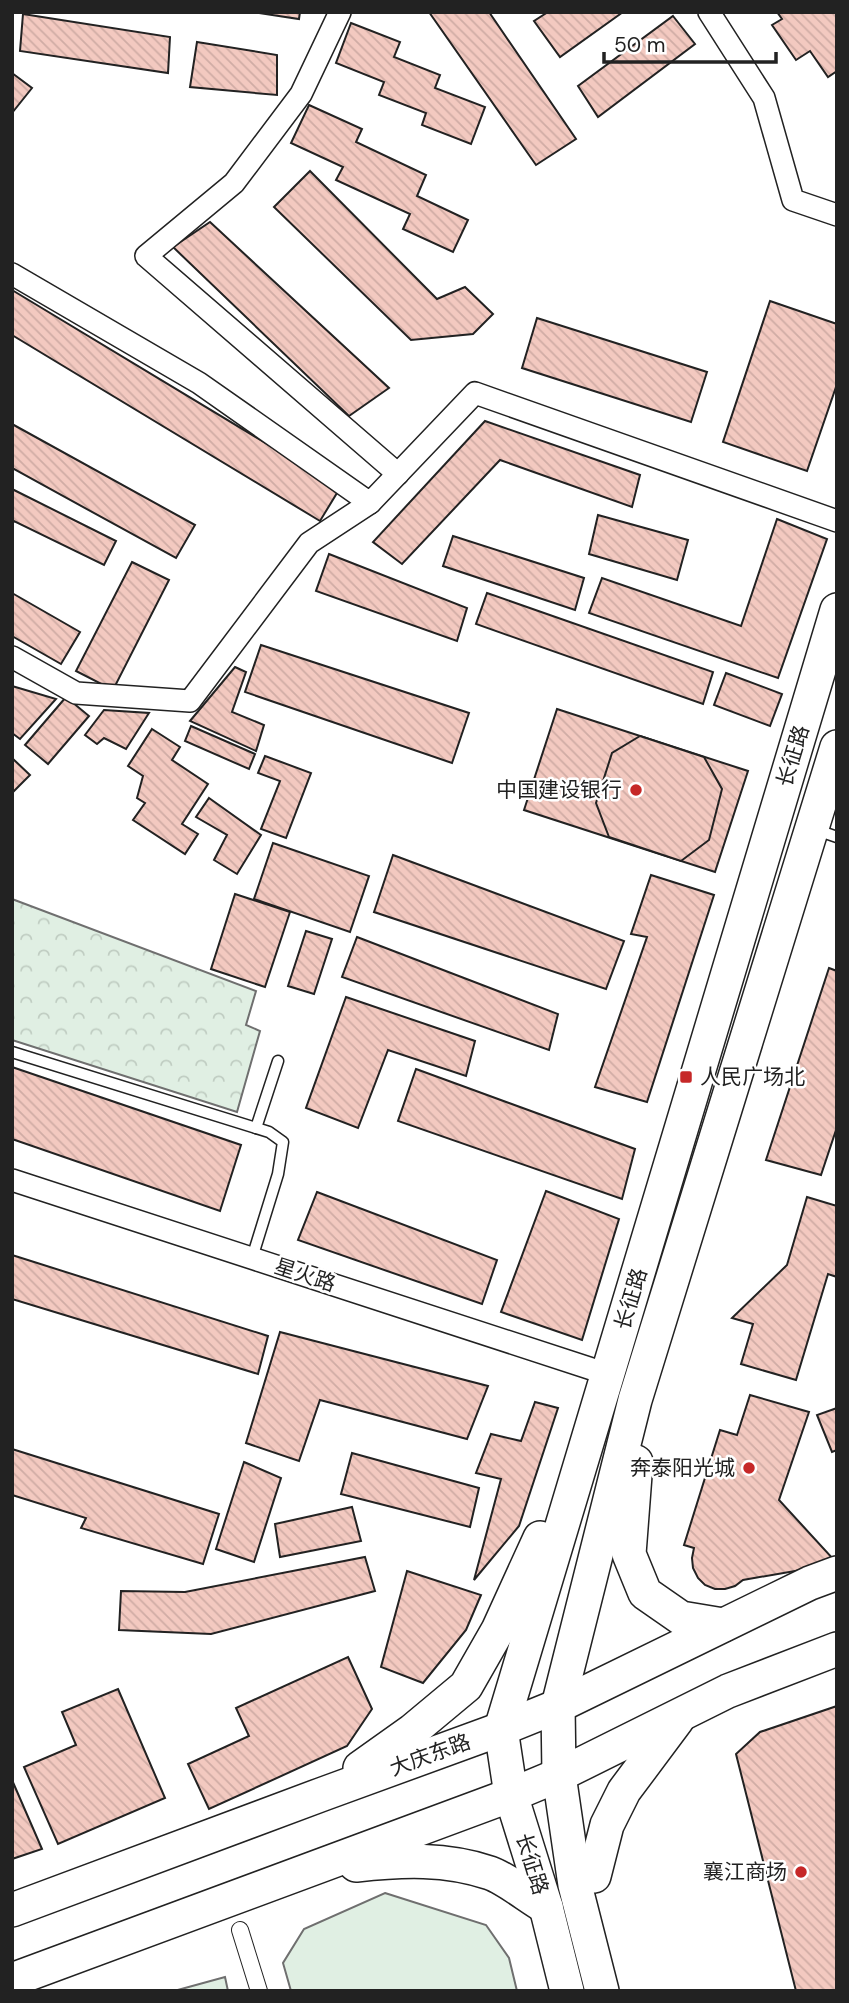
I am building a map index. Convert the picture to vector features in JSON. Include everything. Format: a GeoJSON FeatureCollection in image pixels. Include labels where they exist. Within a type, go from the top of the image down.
{"type":"FeatureCollection","features":[{"type":"Feature","properties":{"kind":"main road","name":"长征路"},"geometry":{"type":"LineString","coordinates":[[567,1991],[546,1908],[510,1795],[501,1730],[837,610]]}},
{"type":"Feature","properties":{"kind":"main road","name":"长征路"},"geometry":{"type":"LineString","coordinates":[[620,1991],[584,1881],[561,1788],[558,1706],[635,1400],[824,833],[826,797],[837,747]]}},
{"type":"Feature","properties":{"kind":"main road"},"geometry":{"type":"LineString","coordinates":[[323,1794],[412,1731],[466,1686],[498,1630],[537,1546],[572,1456],[620,1299],[642,1264]]}},
{"type":"Feature","properties":{"kind":"main road"},"geometry":{"type":"LineString","coordinates":[[635,1400],[638,1434],[629,1554],[645,1593],[681,1618],[723,1625]]}},
{"type":"Feature","properties":{"kind":"main road","name":"大庆东路"},"geometry":{"type":"LineString","coordinates":[[12,1910],[501,1730],[558,1706],[810,1583],[837,1573]]}},
{"type":"Feature","properties":{"kind":"main road"},"geometry":{"type":"LineString","coordinates":[[12,1980],[510,1795],[561,1788],[681,1714],[728,1691],[837,1649]]}},
{"type":"Feature","properties":{"kind":"main road"},"geometry":{"type":"LineString","coordinates":[[602,1991],[584,1881],[624,1791],[681,1714]]}},
{"type":"Feature","properties":{"kind":"main road"},"geometry":{"type":"LineString","coordinates":[[305,1871],[397,1861],[444,1862],[493,1874],[546,1908]]}},
{"type":"Feature","properties":{"kind":"street"},"geometry":{"type":"LineString","coordinates":[[340,12],[302,94],[234,183],[145,256],[398,474]]}},
{"type":"Feature","properties":{"kind":"street"},"geometry":{"type":"LineString","coordinates":[[709,12],[764,98],[793,200],[837,215]]}},
{"type":"Feature","properties":{"kind":"street"},"geometry":{"type":"LineString","coordinates":[[12,274],[199,383],[370,503]]}},
{"type":"Feature","properties":{"kind":"street"},"geometry":{"type":"LineString","coordinates":[[12,657],[76,693],[190,701],[309,542],[370,503],[475,393],[837,521]]}},
{"type":"Feature","properties":{"kind":"street","name":"星火路"},"geometry":{"type":"LineString","coordinates":[[12,1180],[598,1371]]}},
{"type":"Feature","properties":{"kind":"street"},"geometry":{"type":"LineString","coordinates":[[240,1930],[258,1991]]}},
{"type":"Feature","properties":{"kind":"lane"},"geometry":{"type":"LineString","coordinates":[[12,1052],[269,1132],[283,1142],[278,1174],[252,1258]]}},
{"type":"Feature","properties":{"kind":"lane"},"geometry":{"type":"LineString","coordinates":[[256,1128],[278,1061]]}},
{"type":"Feature","properties":{"kind":"green space"},"geometry":{"type":"Polygon","coordinates":[[[12,899],[256,991],[246,1025],[260,1031],[237,1112],[12,1040],[12,899]]]}},
{"type":"Feature","properties":{"kind":"green space"},"geometry":{"type":"Polygon","coordinates":[[[385,1893],[486,1925],[509,1958],[517,1991],[291,1991],[283,1963],[304,1929],[385,1893]]]}},
{"type":"Feature","properties":{"kind":"green space"},"geometry":{"type":"Polygon","coordinates":[[[225,1977],[228,1991],[174,1991],[225,1977]]]}},
{"type":"Feature","properties":{"kind":"building"},"geometry":{"type":"Polygon","coordinates":[[[253,12],[300,12],[299,19],[253,12]]]}},
{"type":"Feature","properties":{"kind":"building"},"geometry":{"type":"Polygon","coordinates":[[[429,12],[489,12],[576,139],[536,165],[429,12]]]}},
{"type":"Feature","properties":{"kind":"building"},"geometry":{"type":"Polygon","coordinates":[[[548,12],[623,12],[560,57],[534,21],[548,12]]]}},
{"type":"Feature","properties":{"kind":"building"},"geometry":{"type":"Polygon","coordinates":[[[777,12],[837,12],[837,71],[828,77],[810,51],[796,60],[772,25],[782,19],[777,12]]]}},
{"type":"Feature","properties":{"kind":"building"},"geometry":{"type":"Polygon","coordinates":[[[23,14],[170,37],[168,73],[20,51],[23,14]]]}},
{"type":"Feature","properties":{"kind":"building"},"geometry":{"type":"Polygon","coordinates":[[[673,16],[695,44],[598,117],[578,86],[673,16]]]}},
{"type":"Feature","properties":{"kind":"building"},"geometry":{"type":"Polygon","coordinates":[[[351,23],[400,42],[394,57],[440,75],[435,88],[485,107],[471,144],[422,125],[426,113],[379,95],[384,82],[336,63],[351,23]]]}},
{"type":"Feature","properties":{"kind":"building"},"geometry":{"type":"Polygon","coordinates":[[[197,42],[277,55],[277,95],[190,87],[197,42]]]}},
{"type":"Feature","properties":{"kind":"building"},"geometry":{"type":"Polygon","coordinates":[[[12,73],[32,88],[12,113],[12,73]]]}},
{"type":"Feature","properties":{"kind":"building"},"geometry":{"type":"Polygon","coordinates":[[[309,105],[362,129],[356,142],[426,175],[417,196],[468,220],[453,252],[403,229],[410,214],[336,180],[343,167],[291,143],[309,105]]]}},
{"type":"Feature","properties":{"kind":"building"},"geometry":{"type":"Polygon","coordinates":[[[310,171],[437,299],[465,287],[493,314],[473,334],[411,340],[274,207],[310,171]]]}},
{"type":"Feature","properties":{"kind":"building"},"geometry":{"type":"Polygon","coordinates":[[[210,222],[389,388],[349,416],[173,247],[210,222]]]}},
{"type":"Feature","properties":{"kind":"building"},"geometry":{"type":"Polygon","coordinates":[[[12,290],[340,488],[320,521],[12,335],[12,290]]]}},
{"type":"Feature","properties":{"kind":"building"},"geometry":{"type":"Polygon","coordinates":[[[770,301],[837,324],[837,384],[807,471],[723,442],[770,301]]]}},
{"type":"Feature","properties":{"kind":"building"},"geometry":{"type":"Polygon","coordinates":[[[537,318],[707,372],[691,422],[522,368],[537,318]]]}},
{"type":"Feature","properties":{"kind":"building"},"geometry":{"type":"Polygon","coordinates":[[[485,421],[640,475],[632,507],[500,460],[402,564],[373,542],[485,421]]]}},
{"type":"Feature","properties":{"kind":"building"},"geometry":{"type":"Polygon","coordinates":[[[12,424],[195,525],[176,558],[12,468],[12,424]]]}},
{"type":"Feature","properties":{"kind":"building"},"geometry":{"type":"Polygon","coordinates":[[[12,489],[116,541],[104,565],[14,521],[12,525],[12,489]]]}},
{"type":"Feature","properties":{"kind":"building"},"geometry":{"type":"Polygon","coordinates":[[[598,515],[688,540],[677,580],[589,554],[598,515]]]}},
{"type":"Feature","properties":{"kind":"building"},"geometry":{"type":"Polygon","coordinates":[[[777,519],[827,539],[778,678],[589,613],[602,578],[741,626],[777,519]]]}},
{"type":"Feature","properties":{"kind":"building"},"geometry":{"type":"Polygon","coordinates":[[[453,536],[584,578],[575,610],[443,566],[453,536]]]}},
{"type":"Feature","properties":{"kind":"building"},"geometry":{"type":"Polygon","coordinates":[[[329,554],[467,608],[457,641],[316,591],[329,554]]]}},
{"type":"Feature","properties":{"kind":"building"},"geometry":{"type":"Polygon","coordinates":[[[132,562],[169,580],[113,690],[76,671],[132,562]]]}},
{"type":"Feature","properties":{"kind":"building"},"geometry":{"type":"Polygon","coordinates":[[[12,593],[80,632],[61,664],[12,636],[12,593]]]}},
{"type":"Feature","properties":{"kind":"building"},"geometry":{"type":"Polygon","coordinates":[[[487,593],[713,672],[703,704],[476,624],[487,593]]]}},
{"type":"Feature","properties":{"kind":"building"},"geometry":{"type":"Polygon","coordinates":[[[261,645],[469,713],[452,763],[245,692],[261,645]]]}},
{"type":"Feature","properties":{"kind":"building"},"geometry":{"type":"Polygon","coordinates":[[[235,667],[246,672],[232,712],[264,725],[256,751],[190,721],[235,667]]]}},
{"type":"Feature","properties":{"kind":"building"},"geometry":{"type":"Polygon","coordinates":[[[726,673],[782,694],[770,726],[714,705],[726,673]]]}},
{"type":"Feature","properties":{"kind":"building"},"geometry":{"type":"Polygon","coordinates":[[[12,686],[56,699],[20,739],[12,733],[12,686]]]}},
{"type":"Feature","properties":{"kind":"building"},"geometry":{"type":"Polygon","coordinates":[[[66,697],[89,716],[48,764],[25,745],[66,697]]]}},
{"type":"Feature","properties":{"kind":"building","name":"中国建设银行"},"geometry":{"type":"Polygon","coordinates":[[[557,709],[748,771],[715,872],[524,810],[557,709]]]}},
{"type":"Feature","properties":{"kind":"building"},"geometry":{"type":"Polygon","coordinates":[[[104,710],[149,713],[126,749],[104,738],[97,744],[85,735],[104,710]]]}},
{"type":"Feature","properties":{"kind":"building"},"geometry":{"type":"Polygon","coordinates":[[[191,726],[255,754],[249,769],[185,741],[191,726]]]}},
{"type":"Feature","properties":{"kind":"building"},"geometry":{"type":"Polygon","coordinates":[[[152,729],[180,747],[172,760],[208,784],[182,824],[198,834],[185,854],[133,820],[145,803],[137,798],[143,776],[128,766],[152,729]]]}},
{"type":"Feature","properties":{"kind":"building"},"geometry":{"type":"Polygon","coordinates":[[[640,736],[704,757],[722,789],[709,840],[681,861],[609,837],[596,803],[612,753],[640,736]]]}},
{"type":"Feature","properties":{"kind":"building"},"geometry":{"type":"Polygon","coordinates":[[[265,756],[311,773],[286,838],[261,829],[280,781],[258,773],[265,756]]]}},
{"type":"Feature","properties":{"kind":"building"},"geometry":{"type":"Polygon","coordinates":[[[12,758],[30,775],[12,793],[12,758]]]}},
{"type":"Feature","properties":{"kind":"building"},"geometry":{"type":"Polygon","coordinates":[[[209,798],[261,835],[237,874],[214,860],[227,835],[196,817],[209,798]]]}},
{"type":"Feature","properties":{"kind":"building"},"geometry":{"type":"Polygon","coordinates":[[[273,843],[369,876],[350,932],[254,899],[273,843]]]}},
{"type":"Feature","properties":{"kind":"building"},"geometry":{"type":"Polygon","coordinates":[[[393,855],[624,941],[606,989],[374,912],[393,855]]]}},
{"type":"Feature","properties":{"kind":"building"},"geometry":{"type":"Polygon","coordinates":[[[651,875],[714,895],[647,1102],[595,1087],[647,937],[631,934],[651,875]]]}},
{"type":"Feature","properties":{"kind":"building"},"geometry":{"type":"Polygon","coordinates":[[[235,894],[290,912],[265,987],[211,969],[235,894]]]}},
{"type":"Feature","properties":{"kind":"building"},"geometry":{"type":"Polygon","coordinates":[[[306,931],[332,939],[314,994],[288,986],[306,931]]]}},
{"type":"Feature","properties":{"kind":"building"},"geometry":{"type":"Polygon","coordinates":[[[357,937],[558,1014],[549,1050],[342,977],[357,937]]]}},
{"type":"Feature","properties":{"kind":"building"},"geometry":{"type":"Polygon","coordinates":[[[829,968],[837,971],[837,1127],[821,1175],[766,1160],[829,968]]]}},
{"type":"Feature","properties":{"kind":"building"},"geometry":{"type":"Polygon","coordinates":[[[346,997],[475,1041],[466,1076],[388,1050],[358,1128],[306,1108],[346,997]]]}},
{"type":"Feature","properties":{"kind":"building"},"geometry":{"type":"Polygon","coordinates":[[[12,1067],[241,1145],[220,1211],[12,1139],[12,1067]]]}},
{"type":"Feature","properties":{"kind":"building"},"geometry":{"type":"Polygon","coordinates":[[[416,1069],[635,1149],[622,1199],[398,1121],[416,1069]]]}},
{"type":"Feature","properties":{"kind":"building"},"geometry":{"type":"Polygon","coordinates":[[[546,1191],[619,1219],[582,1340],[501,1312],[546,1191]]]}},
{"type":"Feature","properties":{"kind":"building"},"geometry":{"type":"Polygon","coordinates":[[[317,1192],[497,1260],[482,1304],[298,1240],[317,1192]]]}},
{"type":"Feature","properties":{"kind":"building"},"geometry":{"type":"Polygon","coordinates":[[[807,1197],[837,1206],[837,1277],[828,1274],[796,1380],[741,1364],[753,1324],[732,1318],[787,1265],[807,1197]]]}},
{"type":"Feature","properties":{"kind":"building"},"geometry":{"type":"Polygon","coordinates":[[[12,1255],[268,1336],[258,1374],[12,1299],[12,1255]]]}},
{"type":"Feature","properties":{"kind":"building"},"geometry":{"type":"Polygon","coordinates":[[[280,1332],[488,1386],[467,1439],[320,1400],[299,1461],[246,1443],[280,1332]]]}},
{"type":"Feature","properties":{"kind":"building","name":"奔泰阳光城"},"geometry":{"type":"Polygon","coordinates":[[[750,1395],[809,1412],[779,1500],[835,1561],[818,1567],[743,1580],[735,1586],[715,1589],[698,1578],[693,1568],[694,1548],[684,1545],[720,1430],[737,1435],[750,1395]]]}},
{"type":"Feature","properties":{"kind":"building"},"geometry":{"type":"Polygon","coordinates":[[[535,1402],[558,1408],[519,1526],[474,1580],[501,1479],[476,1473],[491,1434],[521,1441],[535,1402]]]}},
{"type":"Feature","properties":{"kind":"building"},"geometry":{"type":"Polygon","coordinates":[[[837,1408],[837,1450],[832,1452],[817,1415],[837,1408]]]}},
{"type":"Feature","properties":{"kind":"building"},"geometry":{"type":"Polygon","coordinates":[[[12,1449],[219,1514],[203,1564],[81,1528],[86,1518],[12,1495],[12,1449]]]}},
{"type":"Feature","properties":{"kind":"building"},"geometry":{"type":"Polygon","coordinates":[[[352,1453],[479,1488],[470,1527],[341,1494],[352,1453]]]}},
{"type":"Feature","properties":{"kind":"building"},"geometry":{"type":"Polygon","coordinates":[[[244,1462],[281,1478],[254,1562],[216,1549],[244,1462]]]}},
{"type":"Feature","properties":{"kind":"building"},"geometry":{"type":"Polygon","coordinates":[[[352,1507],[361,1541],[280,1557],[275,1524],[352,1507]]]}},
{"type":"Feature","properties":{"kind":"building"},"geometry":{"type":"Polygon","coordinates":[[[365,1557],[375,1591],[211,1634],[119,1630],[121,1591],[185,1592],[365,1557]]]}},
{"type":"Feature","properties":{"kind":"building"},"geometry":{"type":"Polygon","coordinates":[[[407,1571],[481,1595],[466,1630],[423,1683],[381,1667],[407,1571]]]}},
{"type":"Feature","properties":{"kind":"building"},"geometry":{"type":"Polygon","coordinates":[[[348,1657],[372,1709],[347,1746],[209,1809],[188,1764],[249,1736],[236,1708],[348,1657]]]}},
{"type":"Feature","properties":{"kind":"building"},"geometry":{"type":"Polygon","coordinates":[[[118,1689],[165,1798],[58,1844],[24,1767],[76,1745],[62,1712],[118,1689]]]}},
{"type":"Feature","properties":{"kind":"building","name":"襄江商场"},"geometry":{"type":"Polygon","coordinates":[[[837,1706],[837,1991],[796,1991],[736,1754],[760,1732],[837,1706]]]}},
{"type":"Feature","properties":{"kind":"building"},"geometry":{"type":"Polygon","coordinates":[[[12,1780],[42,1849],[12,1859],[12,1780]]]}},
{"type":"Feature","properties":{"kind":"place","name":"中国建设银行"},"geometry":{"type":"Point","coordinates":[636,790]}},
{"type":"Feature","properties":{"kind":"place","name":"人民广场北"},"geometry":{"type":"Point","coordinates":[686,1077]}},
{"type":"Feature","properties":{"kind":"place","name":"奔泰阳光城"},"geometry":{"type":"Point","coordinates":[749,1468]}},
{"type":"Feature","properties":{"kind":"place","name":"襄江商场"},"geometry":{"type":"Point","coordinates":[801,1872]}}]}
